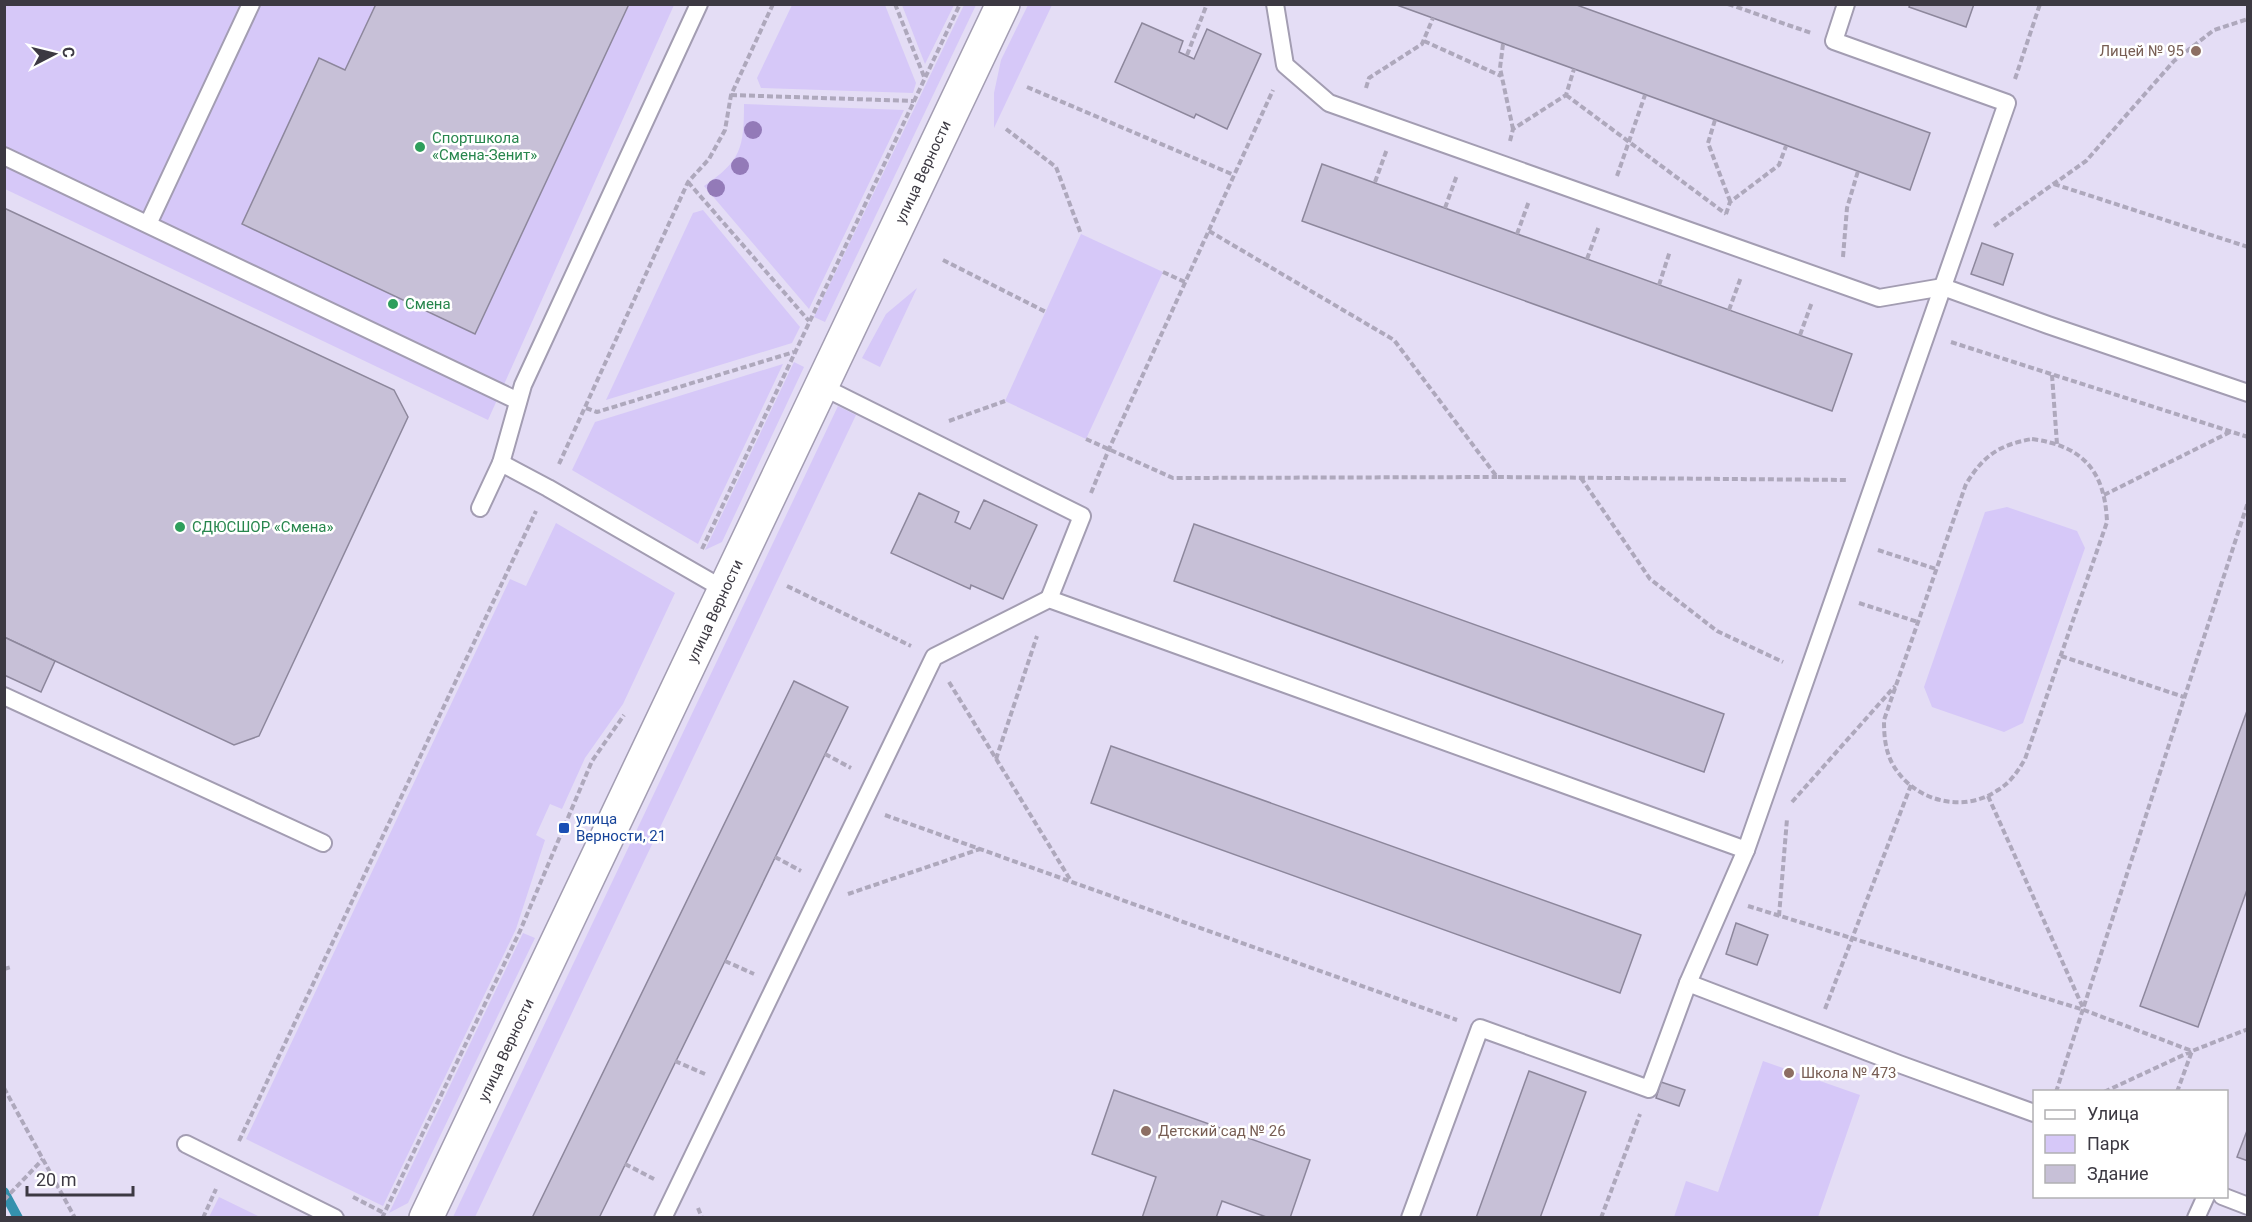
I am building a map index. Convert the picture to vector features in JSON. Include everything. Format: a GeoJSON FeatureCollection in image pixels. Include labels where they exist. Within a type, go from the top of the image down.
{"type":"FeatureCollection","features":[{"type":"Feature","properties":{"kind":"street","name":"улица Верности"},"geometry":{"type":"LineString","coordinates":[[426,1218],[1003,4]]}},
{"type":"Feature","properties":{"kind":"lane"},"geometry":{"type":"LineString","coordinates":[[148,224],[251,4]]}},
{"type":"Feature","properties":{"kind":"lane"},"geometry":{"type":"LineString","coordinates":[[480,508],[501,463],[523,385],[699,4]]}},
{"type":"Feature","properties":{"kind":"lane"},"geometry":{"type":"LineString","coordinates":[[1275,4],[1285,64],[1329,103],[1879,298],[1943,287],[2247,393]]}},
{"type":"Feature","properties":{"kind":"lane"},"geometry":{"type":"LineString","coordinates":[[1410,1218],[1480,1028],[1649,1089],[1689,983],[1746,850],[2007,103],[1834,41],[1846,4]]}},
{"type":"Feature","properties":{"kind":"lane"},"geometry":{"type":"LineString","coordinates":[[4,156],[518,401]]}},
{"type":"Feature","properties":{"kind":"lane"},"geometry":{"type":"LineString","coordinates":[[663,1218],[795,964],[814,906],[934,657],[1049,598],[1082,516],[821,386]]}},
{"type":"Feature","properties":{"kind":"lane"},"geometry":{"type":"LineString","coordinates":[[501,463],[725,590]]}},
{"type":"Feature","properties":{"kind":"lane"},"geometry":{"type":"LineString","coordinates":[[1049,598],[1746,850]]}},
{"type":"Feature","properties":{"kind":"lane"},"geometry":{"type":"LineString","coordinates":[[4,696],[323,843]]}},
{"type":"Feature","properties":{"kind":"lane"},"geometry":{"type":"LineString","coordinates":[[1689,983],[2033,1113]]}},
{"type":"Feature","properties":{"kind":"lane"},"geometry":{"type":"LineString","coordinates":[[186,1144],[335,1218]]}},
{"type":"Feature","properties":{"kind":"lane"},"geometry":{"type":"LineString","coordinates":[[2196,1218],[2206,1198]]}},
{"type":"Feature","properties":{"kind":"lane"},"geometry":{"type":"LineString","coordinates":[[2225,1198],[2247,1206]]}},
{"type":"Feature","properties":{"kind":"path"},"geometry":{"type":"LineString","coordinates":[[203,1218],[586,408],[688,182],[709,159],[725,130],[731,95],[773,4]]}},
{"type":"Feature","properties":{"kind":"path"},"geometry":{"type":"LineString","coordinates":[[895,4],[925,79]]}},
{"type":"Feature","properties":{"kind":"path"},"geometry":{"type":"LineString","coordinates":[[691,572],[960,4]]}},
{"type":"Feature","properties":{"kind":"path"},"geometry":{"type":"LineString","coordinates":[[1187,56],[1206,4]]}},
{"type":"Feature","properties":{"kind":"path"},"geometry":{"type":"LineString","coordinates":[[1728,4],[1834,41]]}},
{"type":"Feature","properties":{"kind":"path"},"geometry":{"type":"LineString","coordinates":[[2007,103],[2040,4]]}},
{"type":"Feature","properties":{"kind":"path"},"geometry":{"type":"LineString","coordinates":[[1357,113],[1369,78],[1422,44],[1433,18]]}},
{"type":"Feature","properties":{"kind":"path"},"geometry":{"type":"LineString","coordinates":[[1954,254],[2086,161],[2174,61],[2214,30],[2247,19]]}},
{"type":"Feature","properties":{"kind":"path"},"geometry":{"type":"LineString","coordinates":[[1424,41],[1502,76]]}},
{"type":"Feature","properties":{"kind":"path"},"geometry":{"type":"LineString","coordinates":[[1503,44],[1500,68],[1513,129],[1504,165]]}},
{"type":"Feature","properties":{"kind":"path"},"geometry":{"type":"LineString","coordinates":[[1082,516],[1109,449],[1285,64]]}},
{"type":"Feature","properties":{"kind":"path"},"geometry":{"type":"LineString","coordinates":[[1513,129],[1566,95],[1574,69]]}},
{"type":"Feature","properties":{"kind":"path"},"geometry":{"type":"LineString","coordinates":[[1027,87],[1234,175]]}},
{"type":"Feature","properties":{"kind":"path"},"geometry":{"type":"LineString","coordinates":[[731,95],[914,102]]}},
{"type":"Feature","properties":{"kind":"path"},"geometry":{"type":"LineString","coordinates":[[1566,95],[1726,214]]}},
{"type":"Feature","properties":{"kind":"path"},"geometry":{"type":"LineString","coordinates":[[1587,259],[1645,95]]}},
{"type":"Feature","properties":{"kind":"path"},"geometry":{"type":"LineString","coordinates":[[1715,120],[1708,143],[1730,202]]}},
{"type":"Feature","properties":{"kind":"path"},"geometry":{"type":"LineString","coordinates":[[1375,182],[1395,127]]}},
{"type":"Feature","properties":{"kind":"path"},"geometry":{"type":"LineString","coordinates":[[1006,129],[1056,167],[1081,234]]}},
{"type":"Feature","properties":{"kind":"path"},"geometry":{"type":"LineString","coordinates":[[1719,241],[1730,202],[1779,165],[1786,146]]}},
{"type":"Feature","properties":{"kind":"path"},"geometry":{"type":"LineString","coordinates":[[1445,208],[1466,152]]}},
{"type":"Feature","properties":{"kind":"path"},"geometry":{"type":"LineString","coordinates":[[1841,284],[1847,208],[1858,171]]}},
{"type":"Feature","properties":{"kind":"path"},"geometry":{"type":"LineString","coordinates":[[1517,234],[1537,177]]}},
{"type":"Feature","properties":{"kind":"path"},"geometry":{"type":"LineString","coordinates":[[688,182],[809,321]]}},
{"type":"Feature","properties":{"kind":"path"},"geometry":{"type":"LineString","coordinates":[[2054,184],[2247,247]]}},
{"type":"Feature","properties":{"kind":"path"},"geometry":{"type":"LineString","coordinates":[[1659,285],[1679,227]]}},
{"type":"Feature","properties":{"kind":"path"},"geometry":{"type":"LineString","coordinates":[[1209,231],[1394,340],[1497,477]]}},
{"type":"Feature","properties":{"kind":"path"},"geometry":{"type":"LineString","coordinates":[[1729,310],[1750,252]]}},
{"type":"Feature","properties":{"kind":"path"},"geometry":{"type":"LineString","coordinates":[[943,260],[1046,312]]}},
{"type":"Feature","properties":{"kind":"path"},"geometry":{"type":"LineString","coordinates":[[1163,272],[1185,282]]}},
{"type":"Feature","properties":{"kind":"path"},"geometry":{"type":"LineString","coordinates":[[1800,335],[1821,277]]}},
{"type":"Feature","properties":{"kind":"path"},"geometry":{"type":"LineString","coordinates":[[1950,342],[2247,437]]}},
{"type":"Feature","properties":{"kind":"path"},"geometry":{"type":"LineString","coordinates":[[586,408],[597,412],[794,352]]}},
{"type":"Feature","properties":{"kind":"path"},"geometry":{"type":"LineString","coordinates":[[2052,375],[2057,444]]}},
{"type":"Feature","properties":{"kind":"path"},"geometry":{"type":"LineString","coordinates":[[916,433],[1005,401]]}},
{"type":"Feature","properties":{"kind":"path"},"geometry":{"type":"LineString","coordinates":[[2104,495],[2231,432]]}},
{"type":"Feature","properties":{"kind":"path"},"geometry":{"type":"LineString","coordinates":[[1086,439],[1173,477],[1876,480]]}},
{"type":"Feature","properties":{"kind":"path"},"geometry":{"type":"LineString","coordinates":[[2032,440],[2057,444],[2073,451],[2089,464],[2100,481],[2104,495],[2107,522],[2025,759],[2014,777],[1998,791],[1980,800],[1959,803],[1938,801],[1919,792],[1903,779],[1891,761],[1884,741],[1884,720],[1966,484],[1977,466],[1993,452],[2012,443],[2032,440]]}},
{"type":"Feature","properties":{"kind":"path"},"geometry":{"type":"LineString","coordinates":[[1581,477],[1650,579],[1717,631],[1808,674]]}},
{"type":"Feature","properties":{"kind":"path"},"geometry":{"type":"LineString","coordinates":[[2057,1090],[2247,502]]}},
{"type":"Feature","properties":{"kind":"path"},"geometry":{"type":"LineString","coordinates":[[1874,561],[1881,539]]}},
{"type":"Feature","properties":{"kind":"path"},"geometry":{"type":"LineString","coordinates":[[1878,550],[1936,569]]}},
{"type":"Feature","properties":{"kind":"path"},"geometry":{"type":"LineString","coordinates":[[787,586],[934,657],[1071,881]]}},
{"type":"Feature","properties":{"kind":"path"},"geometry":{"type":"LineString","coordinates":[[1863,593],[1859,603],[1918,622]]}},
{"type":"Feature","properties":{"kind":"path"},"geometry":{"type":"LineString","coordinates":[[996,759],[1049,598]]}},
{"type":"Feature","properties":{"kind":"path"},"geometry":{"type":"LineString","coordinates":[[2061,656],[2184,697]]}},
{"type":"Feature","properties":{"kind":"path"},"geometry":{"type":"LineString","coordinates":[[1792,795],[1788,807],[1897,685]]}},
{"type":"Feature","properties":{"kind":"path"},"geometry":{"type":"LineString","coordinates":[[382,1218],[520,931],[592,761],[625,713]]}},
{"type":"Feature","properties":{"kind":"path"},"geometry":{"type":"LineString","coordinates":[[1816,1032],[1911,785]]}},
{"type":"Feature","properties":{"kind":"path"},"geometry":{"type":"LineString","coordinates":[[1988,796],[2084,1011]]}},
{"type":"Feature","properties":{"kind":"path"},"geometry":{"type":"LineString","coordinates":[[862,806],[1480,1028]]}},
{"type":"Feature","properties":{"kind":"path"},"geometry":{"type":"LineString","coordinates":[[1779,916],[1787,818]]}},
{"type":"Feature","properties":{"kind":"path"},"geometry":{"type":"LineString","coordinates":[[814,906],[981,849]]}},
{"type":"Feature","properties":{"kind":"path"},"geometry":{"type":"LineString","coordinates":[[1726,899],[2084,1011],[2192,1051]]}},
{"type":"Feature","properties":{"kind":"path"},"geometry":{"type":"LineString","coordinates":[[4,969],[11,967]]}},
{"type":"Feature","properties":{"kind":"path"},"geometry":{"type":"LineString","coordinates":[[2108,1090],[2192,1051],[2247,1029]]}},
{"type":"Feature","properties":{"kind":"path"},"geometry":{"type":"LineString","coordinates":[[2178,1090],[2192,1051]]}},
{"type":"Feature","properties":{"kind":"path"},"geometry":{"type":"LineString","coordinates":[[4,1088],[75,1218]]}},
{"type":"Feature","properties":{"kind":"path"},"geometry":{"type":"LineString","coordinates":[[1601,1218],[1649,1089]]}},
{"type":"Feature","properties":{"kind":"path"},"geometry":{"type":"LineString","coordinates":[[4,1200],[43,1159]]}},
{"type":"Feature","properties":{"kind":"green space","name":"Смена"},"geometry":{"type":"Polygon","coordinates":[[[4,5],[674,5],[488,420],[5,189],[4,5]]]}},
{"type":"Feature","properties":{"kind":"green space"},"geometry":{"type":"Polygon","coordinates":[[[792,5],[885,5],[916,83],[913,93],[761,88],[757,78],[792,5]]]}},
{"type":"Feature","properties":{"kind":"green space"},"geometry":{"type":"Polygon","coordinates":[[[902,5],[954,5],[925,64],[902,5]]]}},
{"type":"Feature","properties":{"kind":"green space"},"geometry":{"type":"Polygon","coordinates":[[[964,5],[976,5],[825,322],[814,317],[964,5]]]}},
{"type":"Feature","properties":{"kind":"green space"},"geometry":{"type":"Polygon","coordinates":[[[1028,5],[1052,5],[994,128],[994,93],[1001,60],[1028,5]]]}},
{"type":"Feature","properties":{"kind":"green space"},"geometry":{"type":"Polygon","coordinates":[[[744,104],[904,110],[809,309],[704,186],[726,169],[738,152],[743,132],[744,104]]]}},
{"type":"Feature","properties":{"kind":"green space"},"geometry":{"type":"Polygon","coordinates":[[[703,210],[800,327],[792,343],[606,400],[693,213],[703,210]]]}},
{"type":"Feature","properties":{"kind":"green space"},"geometry":{"type":"Polygon","coordinates":[[[1081,234],[1163,272],[1086,439],[1005,401],[1081,234]]]}},
{"type":"Feature","properties":{"kind":"green space"},"geometry":{"type":"Polygon","coordinates":[[[917,288],[880,367],[862,358],[886,314],[917,288]]]}},
{"type":"Feature","properties":{"kind":"green space"},"geometry":{"type":"Polygon","coordinates":[[[794,362],[804,367],[722,542],[705,550],[794,362]]]}},
{"type":"Feature","properties":{"kind":"green space"},"geometry":{"type":"Polygon","coordinates":[[[783,364],[698,544],[572,470],[595,422],[783,364]]]}},
{"type":"Feature","properties":{"kind":"green space"},"geometry":{"type":"Polygon","coordinates":[[[838,406],[856,415],[475,1217],[453,1217],[838,406]]]}},
{"type":"Feature","properties":{"kind":"green space"},"geometry":{"type":"Polygon","coordinates":[[[2007,507],[2077,531],[2085,548],[2023,723],[2004,732],[1932,707],[1924,687],[1985,512],[2007,507]]]}},
{"type":"Feature","properties":{"kind":"green space"},"geometry":{"type":"Polygon","coordinates":[[[556,523],[675,593],[623,704],[585,758],[562,809],[550,804],[536,835],[545,840],[516,929],[383,1206],[246,1139],[510,579],[526,586],[556,523]]]}},
{"type":"Feature","properties":{"kind":"green space"},"geometry":{"type":"Polygon","coordinates":[[[523,933],[535,938],[408,1203],[389,1213],[523,933]]]}},
{"type":"Feature","properties":{"kind":"green space"},"geometry":{"type":"Polygon","coordinates":[[[1763,1061],[1860,1095],[1818,1217],[1674,1217],[1686,1181],[1718,1192],[1763,1061]]]}},
{"type":"Feature","properties":{"kind":"green space"},"geometry":{"type":"Polygon","coordinates":[[[219,1197],[260,1217],[209,1217],[219,1197]]]}},
{"type":"Feature","properties":{"kind":"building","name":"Спортшкола «Смена-Зенит»"},"geometry":{"type":"Polygon","coordinates":[[[376,4],[629,4],[475,334],[242,224],[319,58],[345,70],[376,4]]]}},
{"type":"Feature","properties":{"kind":"building"},"geometry":{"type":"Polygon","coordinates":[[[1394,4],[1574,4],[1930,133],[1910,190],[1394,4]]]}},
{"type":"Feature","properties":{"kind":"building"},"geometry":{"type":"Polygon","coordinates":[[[1910,4],[1974,4],[1966,27],[1909,7],[1910,4]]]}},
{"type":"Feature","properties":{"kind":"building"},"geometry":{"type":"Polygon","coordinates":[[[1142,23],[1183,41],[1179,52],[1194,59],[1207,29],[1261,54],[1227,129],[1196,114],[1194,118],[1115,82],[1142,23]]]}},
{"type":"Feature","properties":{"kind":"building"},"geometry":{"type":"Polygon","coordinates":[[[1322,164],[1852,354],[1832,411],[1302,221],[1322,164]]]}},
{"type":"Feature","properties":{"kind":"building","name":"СДЮСШОР «Смена»"},"geometry":{"type":"Polygon","coordinates":[[[4,208],[394,390],[408,417],[259,736],[234,745],[4,637],[4,208]]]}},
{"type":"Feature","properties":{"kind":"building"},"geometry":{"type":"Polygon","coordinates":[[[1982,243],[2013,254],[2003,285],[1971,274],[1982,243]]]}},
{"type":"Feature","properties":{"kind":"building"},"geometry":{"type":"Polygon","coordinates":[[[919,493],[959,512],[955,522],[970,529],[984,500],[1037,525],[1003,599],[971,585],[970,589],[891,553],[919,493]]]}},
{"type":"Feature","properties":{"kind":"building"},"geometry":{"type":"Polygon","coordinates":[[[1194,524],[1724,714],[1704,772],[1174,581],[1194,524]]]}},
{"type":"Feature","properties":{"kind":"building"},"geometry":{"type":"Polygon","coordinates":[[[4,637],[55,661],[41,692],[4,675],[4,637]]]}},
{"type":"Feature","properties":{"kind":"building"},"geometry":{"type":"Polygon","coordinates":[[[794,681],[848,707],[725,961],[599,1218],[532,1218],[794,681]]]}},
{"type":"Feature","properties":{"kind":"building"},"geometry":{"type":"Polygon","coordinates":[[[2248,708],[2248,887],[2198,1027],[2140,1006],[2248,708]]]}},
{"type":"Feature","properties":{"kind":"building"},"geometry":{"type":"Polygon","coordinates":[[[1111,746],[1641,935],[1620,993],[1091,803],[1111,746]]]}},
{"type":"Feature","properties":{"kind":"building"},"geometry":{"type":"Polygon","coordinates":[[[1736,923],[1768,935],[1757,965],[1726,954],[1736,923]]]}},
{"type":"Feature","properties":{"kind":"building"},"geometry":{"type":"Polygon","coordinates":[[[1529,1071],[1586,1092],[1540,1218],[1476,1218],[1529,1071]]]}},
{"type":"Feature","properties":{"kind":"building"},"geometry":{"type":"Polygon","coordinates":[[[1661,1082],[1685,1090],[1679,1106],[1656,1098],[1661,1082]]]}},
{"type":"Feature","properties":{"kind":"building"},"geometry":{"type":"Polygon","coordinates":[[[1114,1090],[1310,1160],[1290,1218],[1269,1218],[1222,1201],[1216,1218],[1142,1218],[1156,1177],[1092,1154],[1114,1090]]]}},
{"type":"Feature","properties":{"kind":"building"},"geometry":{"type":"Polygon","coordinates":[[[2248,1128],[2248,1161],[2237,1157],[2248,1128]]]}},
{"type":"Feature","properties":{"kind":"waterway"},"geometry":{"type":"LineString","coordinates":[[4,1192],[18,1218]]}},
{"type":"Feature","properties":{"kind":"place","name":"Лицей № 95"},"geometry":{"type":"Point","coordinates":[2196,51]}},
{"type":"Feature","properties":{"kind":"place","name":"Спортшкола «Смена-Зенит»"},"geometry":{"type":"Point","coordinates":[420,147]}},
{"type":"Feature","properties":{"kind":"place","name":"Смена"},"geometry":{"type":"Point","coordinates":[393,304]}},
{"type":"Feature","properties":{"kind":"place","name":"СДЮСШОР «Смена»"},"geometry":{"type":"Point","coordinates":[180,527]}},
{"type":"Feature","properties":{"kind":"place","name":"улица Верности, 21"},"geometry":{"type":"Point","coordinates":[564,828]}},
{"type":"Feature","properties":{"kind":"place","name":"Школа № 473"},"geometry":{"type":"Point","coordinates":[1789,1073]}},
{"type":"Feature","properties":{"kind":"place","name":"Детский сад № 26"},"geometry":{"type":"Point","coordinates":[1146,1131]}}]}
